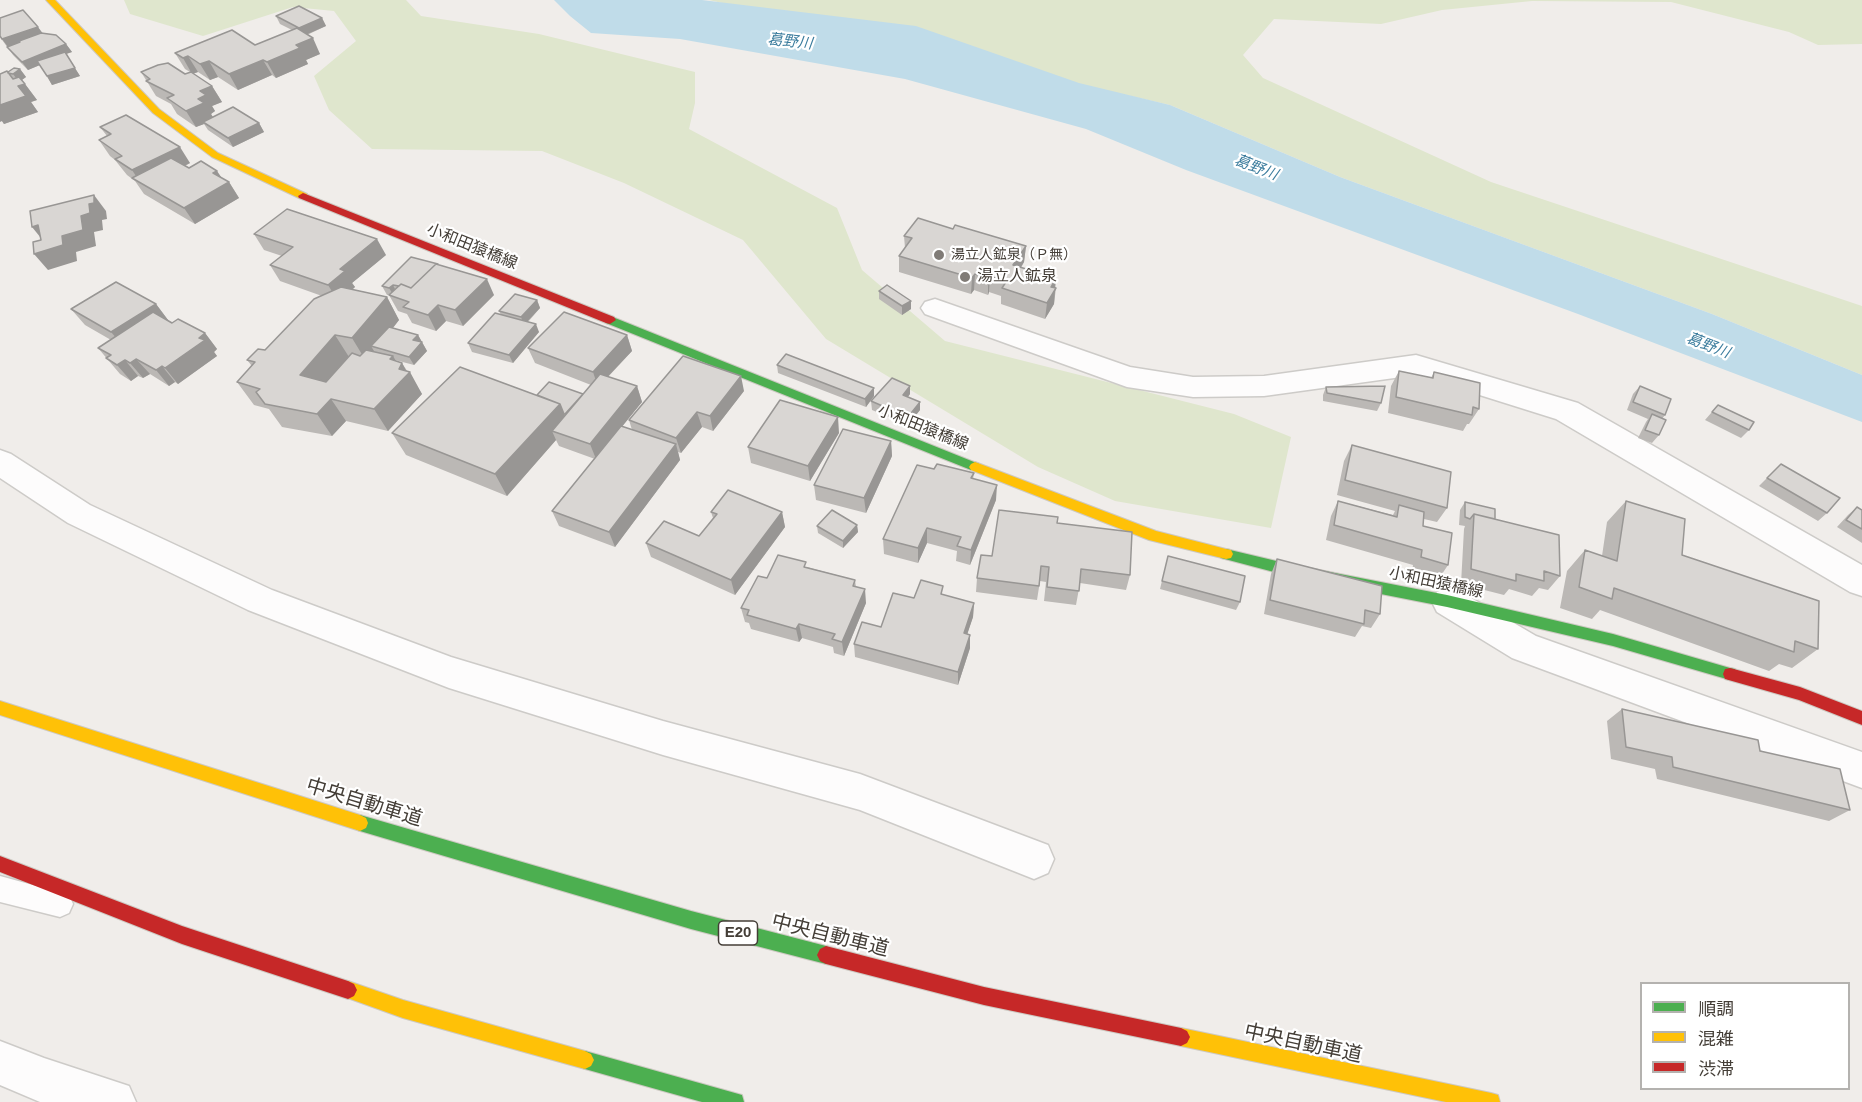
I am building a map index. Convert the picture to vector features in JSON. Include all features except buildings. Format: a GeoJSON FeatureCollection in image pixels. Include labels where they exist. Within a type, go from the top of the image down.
{"type":"FeatureCollection","features":[{"type":"Feature","properties":{"kind":"main road","name":"小和田猿橋線"},"geometry":{"type":"LineString","coordinates":[[50,0],[139,95],[189,138],[233,165],[322,205],[1154,536],[1289,570],[1447,601],[1613,640],[1800,694],[1862,718]]}},
{"type":"Feature","properties":{"kind":"main road","name":"中央自動車道"},"geometry":{"type":"LineString","coordinates":[[0,708],[399,835],[702,923],[984,996],[1491,1102]]}},
{"type":"Feature","properties":{"kind":"main road"},"geometry":{"type":"LineString","coordinates":[[0,864],[182,935],[403,1009],[735,1102]]}},
{"type":"Feature","properties":{"kind":"street"},"geometry":{"type":"LineString","coordinates":[[934,308],[1127,377],[1193,387],[1264,386],[1416,365],[1567,411],[1862,582]]}},
{"type":"Feature","properties":{"kind":"street"},"geometry":{"type":"LineString","coordinates":[[0,462],[79,514],[271,604],[449,672],[663,738],[860,792],[1034,859]]}},
{"type":"Feature","properties":{"kind":"street"},"geometry":{"type":"LineString","coordinates":[[1447,601],[1524,647],[1862,770]]}},
{"type":"Feature","properties":{"kind":"street"},"geometry":{"type":"LineString","coordinates":[[0,1063],[44,1081],[112,1102]]}},
{"type":"Feature","properties":{"kind":"lane"},"geometry":{"type":"LineString","coordinates":[[0,889],[182,935]]}},
{"type":"Feature","properties":{"kind":"green space"},"geometry":{"type":"Polygon","coordinates":[[[124,0],[406,0],[421,16],[539,34],[695,72],[695,103],[689,129],[837,208],[862,270],[945,341],[1234,414],[1291,437],[1271,528],[1115,501],[1038,467],[826,339],[743,240],[624,183],[542,151],[372,149],[329,110],[314,76],[356,41],[334,11],[293,7],[203,36],[130,14],[124,0]]]}},
{"type":"Feature","properties":{"kind":"green space"},"geometry":{"type":"Polygon","coordinates":[[[709,0],[1862,0],[1862,44],[1818,45],[1789,32],[1671,2],[1532,1],[1442,10],[1381,24],[1274,19],[1243,55],[1263,78],[1491,182],[1862,306],[1862,375],[1712,314],[1340,177],[1170,105],[709,0]]]}},
{"type":"Feature","properties":{"kind":"water","name":"葛野川"},"geometry":{"type":"Polygon","coordinates":[[[554,0],[702,0],[916,26],[1079,83],[1170,105],[1340,177],[1712,314],[1862,375],[1862,422],[1578,314],[1186,170],[1086,129],[905,79],[680,39],[591,33],[554,0]]]}},
{"type":"Feature","properties":{"kind":"traffic: fast"},"geometry":{"type":"LineString","coordinates":[[610,320],[975,467]]}},
{"type":"Feature","properties":{"kind":"traffic: fast"},"geometry":{"type":"LineString","coordinates":[[1226,554],[1289,570],[1447,601],[1613,640],[1730,674]]}},
{"type":"Feature","properties":{"kind":"traffic: fast"},"geometry":{"type":"LineString","coordinates":[[360,823],[691,920],[826,955]]}},
{"type":"Feature","properties":{"kind":"traffic: fast"},"geometry":{"type":"LineString","coordinates":[[585,1060],[735,1102]]}},
{"type":"Feature","properties":{"kind":"traffic: slow"},"geometry":{"type":"LineString","coordinates":[[50,0],[156,111],[215,155],[303,196]]}},
{"type":"Feature","properties":{"kind":"traffic: slow"},"geometry":{"type":"LineString","coordinates":[[975,467],[1154,536],[1226,554]]}},
{"type":"Feature","properties":{"kind":"traffic: slow"},"geometry":{"type":"LineString","coordinates":[[0,708],[360,823]]}},
{"type":"Feature","properties":{"kind":"traffic: slow"},"geometry":{"type":"LineString","coordinates":[[348,990],[403,1009],[585,1060]]}},
{"type":"Feature","properties":{"kind":"traffic: slow"},"geometry":{"type":"LineString","coordinates":[[1181,1037],[1491,1102]]}},
{"type":"Feature","properties":{"kind":"traffic: jam"},"geometry":{"type":"LineString","coordinates":[[303,196],[610,320]]}},
{"type":"Feature","properties":{"kind":"traffic: jam"},"geometry":{"type":"LineString","coordinates":[[1730,674],[1800,694],[1862,718]]}},
{"type":"Feature","properties":{"kind":"traffic: jam"},"geometry":{"type":"LineString","coordinates":[[0,864],[182,935],[348,990]]}},
{"type":"Feature","properties":{"kind":"traffic: jam"},"geometry":{"type":"LineString","coordinates":[[826,955],[984,996],[1181,1037]]}},
{"type":"Feature","properties":{"kind":"place","name":"湯立人鉱泉（Ｐ無）"},"geometry":{"type":"Point","coordinates":[939,255]}},
{"type":"Feature","properties":{"kind":"place","name":"湯立人鉱泉"},"geometry":{"type":"Point","coordinates":[965,277]}}]}
